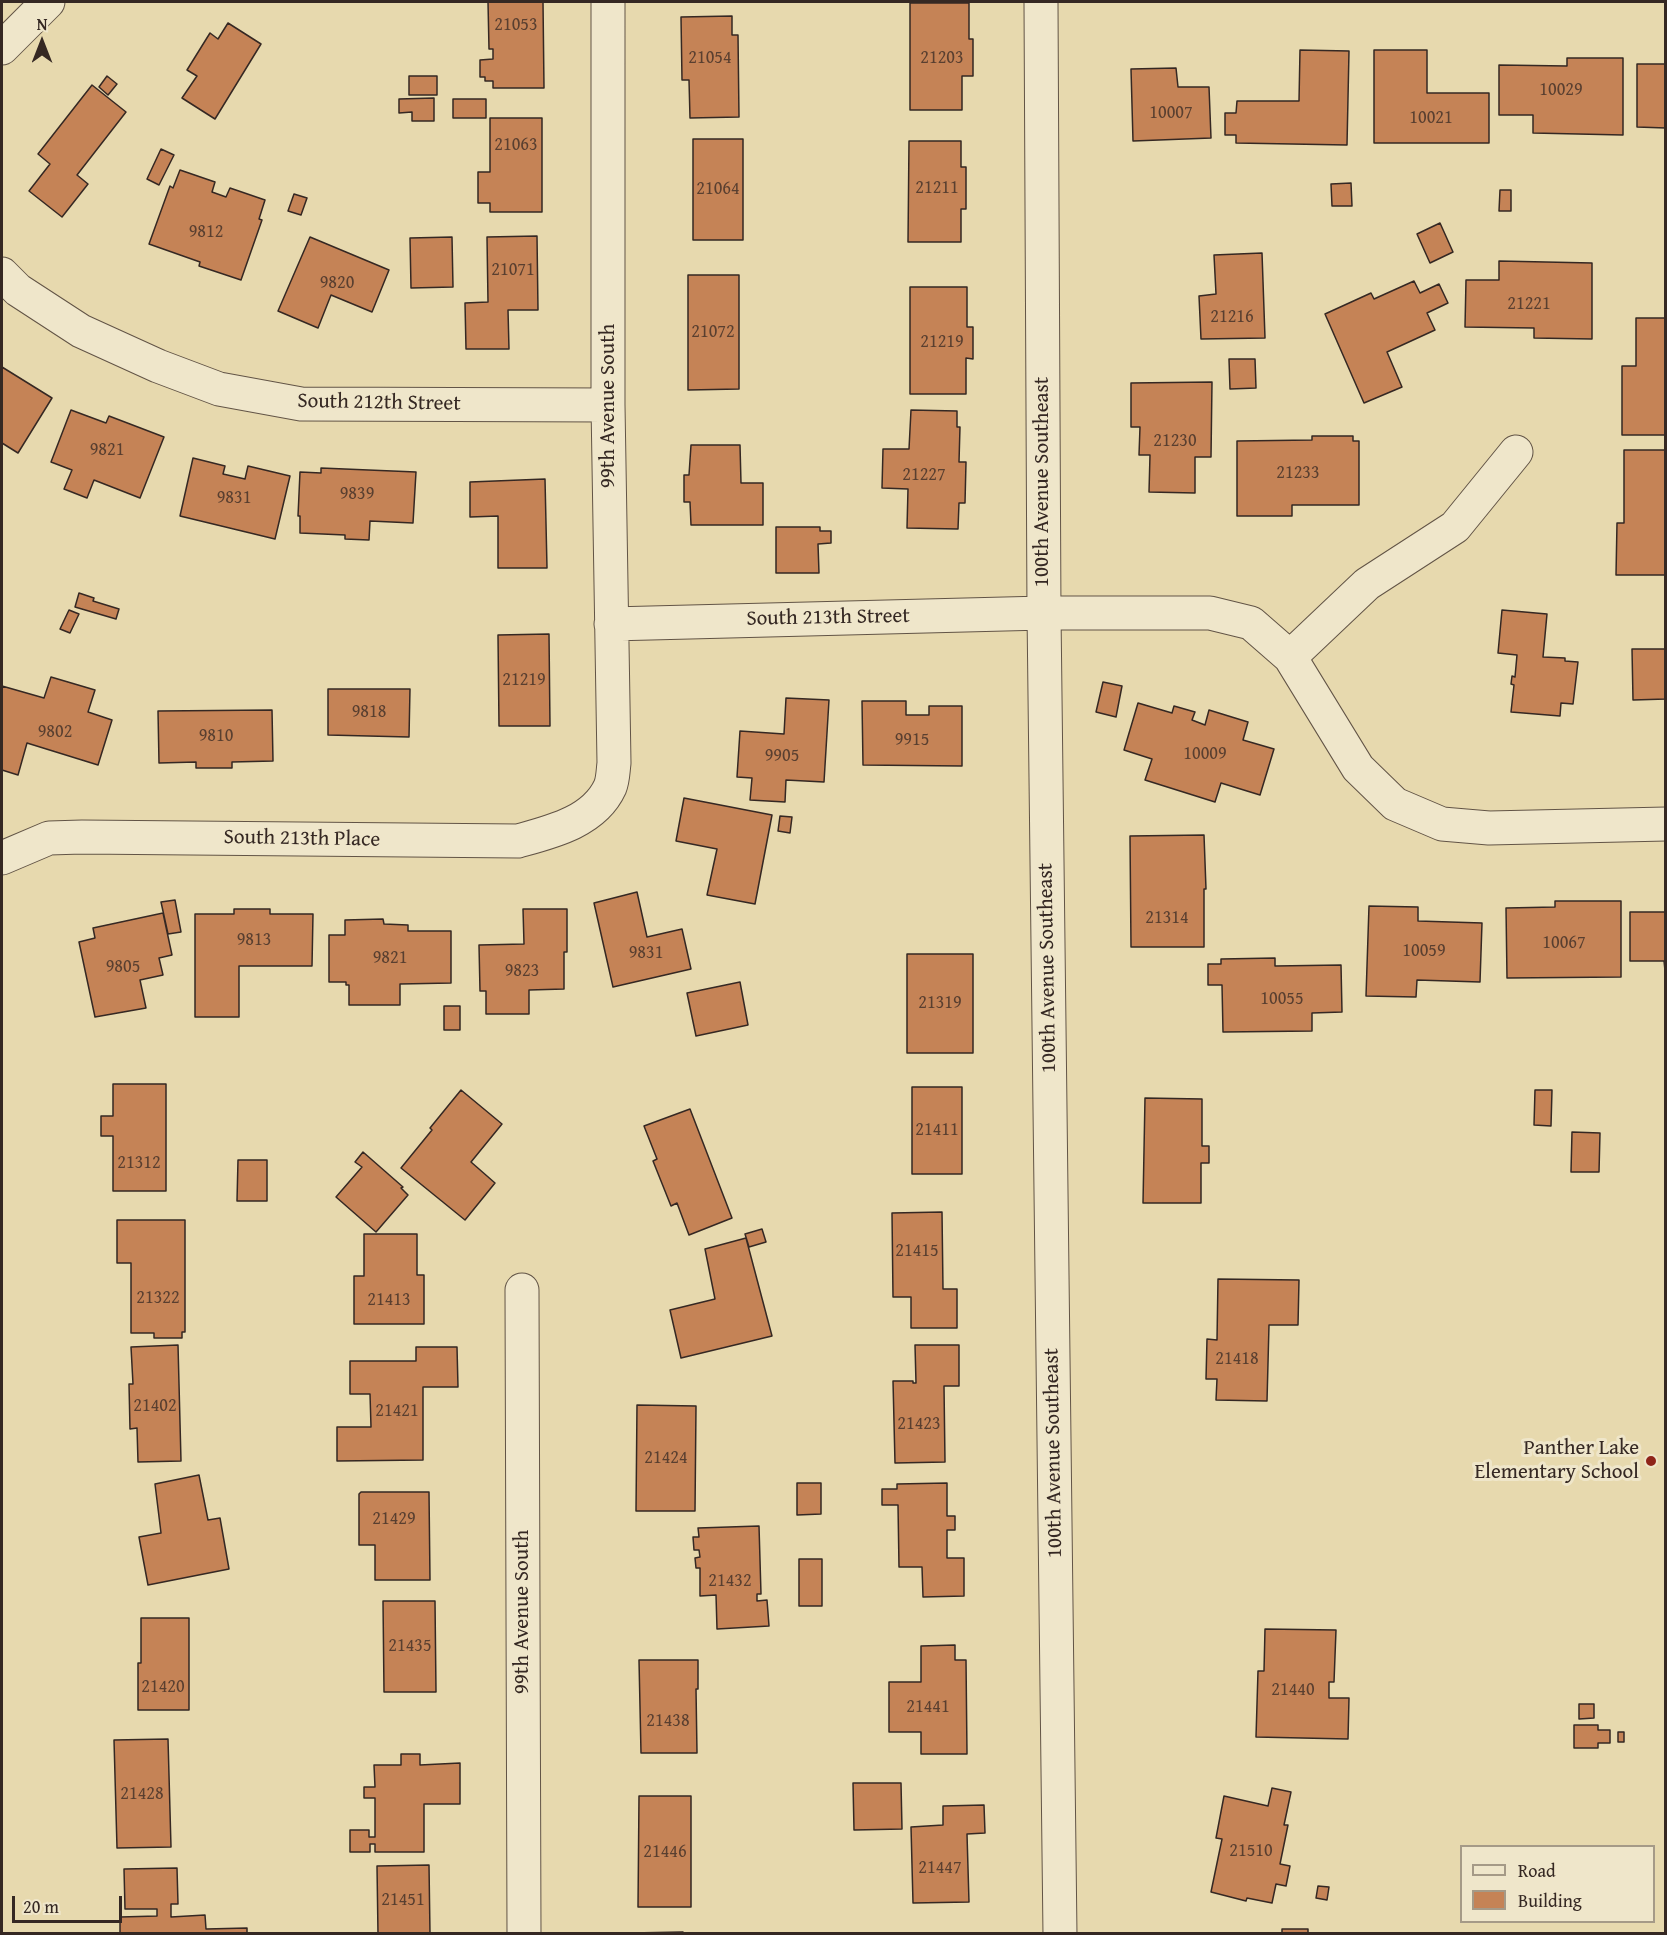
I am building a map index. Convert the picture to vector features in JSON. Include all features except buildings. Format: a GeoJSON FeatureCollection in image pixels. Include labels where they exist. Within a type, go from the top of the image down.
{"type":"FeatureCollection","features":[{"type":"Feature","properties":{"kind":"street"},"geometry":{"type":"LineString","coordinates":[[2,48],[48,2]]}},
{"type":"Feature","properties":{"kind":"street","name":"99th Avenue South"},"geometry":{"type":"LineString","coordinates":[[598,806],[611,786],[614,764],[608,405],[608,2]]}},
{"type":"Feature","properties":{"kind":"street","name":"100th Avenue Southeast"},"geometry":{"type":"LineString","coordinates":[[1041,2],[1044,613],[1060,1934]]}},
{"type":"Feature","properties":{"kind":"street","name":"South 212th Street"},"geometry":{"type":"LineString","coordinates":[[2,274],[18,290],[81,331],[158,366],[219,389],[301,404],[608,405]]}},
{"type":"Feature","properties":{"kind":"street"},"geometry":{"type":"LineString","coordinates":[[1290,657],[1367,584],[1455,527],[1516,452]]}},
{"type":"Feature","properties":{"kind":"street","name":"South 213th Street"},"geometry":{"type":"LineString","coordinates":[[611,624],[1044,613],[1210,613],[1251,623],[1290,657],[1358,768],[1395,804],[1442,824],[1489,828],[1665,824]]}},
{"type":"Feature","properties":{"kind":"street","name":"South 213th Place"},"geometry":{"type":"LineString","coordinates":[[2,858],[49,838],[71,837],[518,841],[564,828],[598,806]]}},
{"type":"Feature","properties":{"kind":"street","name":"99th Avenue South"},"geometry":{"type":"LineString","coordinates":[[522,1290],[524,1934]]}},
{"type":"Feature","properties":{"kind":"place","name":"Panther Lake Elementary School"},"geometry":{"type":"Point","coordinates":[1651,1461]}}]}
